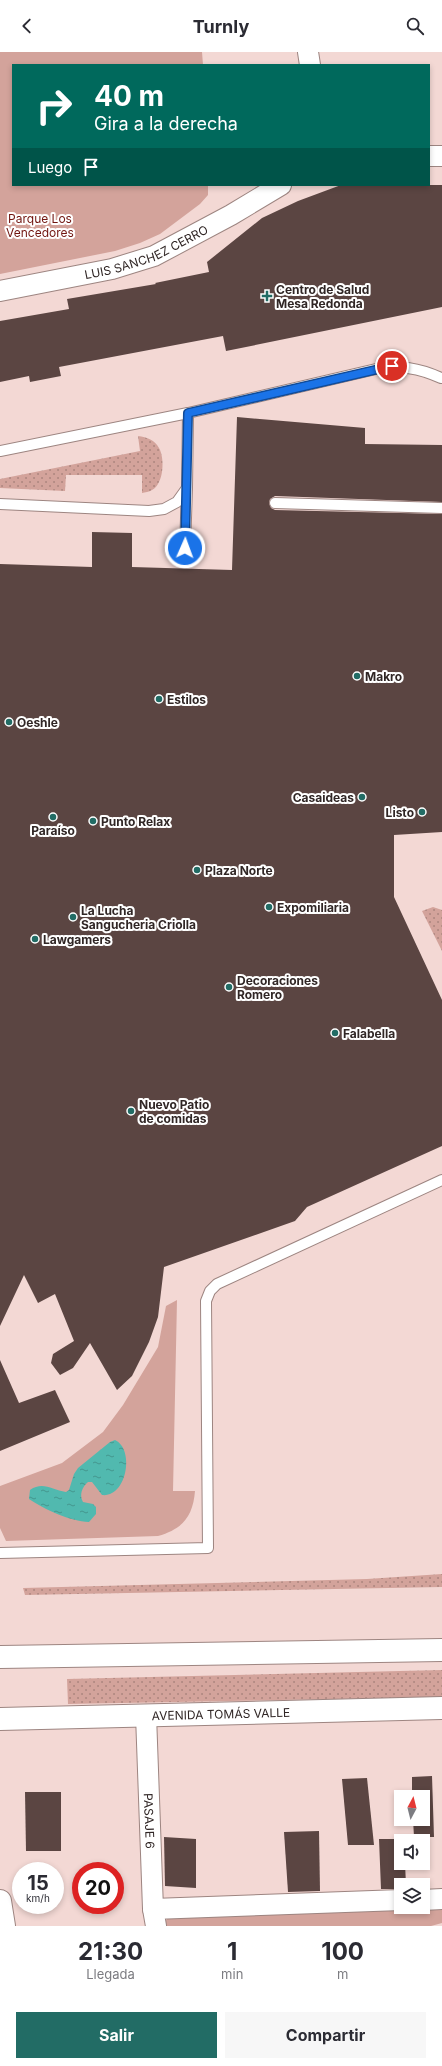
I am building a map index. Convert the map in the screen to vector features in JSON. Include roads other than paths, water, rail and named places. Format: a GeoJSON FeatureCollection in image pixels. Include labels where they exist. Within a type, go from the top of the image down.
{"type":"FeatureCollection","features":[{"type":"Feature","properties":{"kind":"main road"},"geometry":{"type":"LineString","coordinates":[[0,1658],[442,1650]]}},
{"type":"Feature","properties":{"kind":"main road","name":"AVENIDA TOMÁS VALLE"},"geometry":{"type":"LineString","coordinates":[[0,1719],[442,1708]]}},
{"type":"Feature","properties":{"kind":"main road"},"geometry":{"type":"LineString","coordinates":[[0,1902],[4,1926]]}},
{"type":"Feature","properties":{"kind":"street"},"geometry":{"type":"LineString","coordinates":[[308,52],[310,64]]}},
{"type":"Feature","properties":{"kind":"street"},"geometry":{"type":"LineString","coordinates":[[430,156],[442,156]]}},
{"type":"Feature","properties":{"kind":"street","name":"LUIS SANCHEZ CERRO"},"geometry":{"type":"LineString","coordinates":[[0,291],[112,269],[154,256],[231,215],[279,186]]}},
{"type":"Feature","properties":{"kind":"street","name":"PASAJE 6"},"geometry":{"type":"LineString","coordinates":[[146,1715],[155,1918]]}},
{"type":"Feature","properties":{"kind":"street"},"geometry":{"type":"LineString","coordinates":[[430,1900],[442,1899]]}},
{"type":"Feature","properties":{"kind":"street"},"geometry":{"type":"LineString","coordinates":[[155,1918],[394,1901]]}},
{"type":"Feature","properties":{"kind":"lane"},"geometry":{"type":"LineString","coordinates":[[0,451],[188,413],[392,366],[425,370],[442,378]]}},
{"type":"Feature","properties":{"kind":"lane"},"geometry":{"type":"LineString","coordinates":[[185,548],[188,413]]}},
{"type":"Feature","properties":{"kind":"lane"},"geometry":{"type":"LineString","coordinates":[[0,504],[149,511],[164,509],[177,502],[187,488]]}},
{"type":"Feature","properties":{"kind":"lane"},"geometry":{"type":"LineString","coordinates":[[275,503],[442,508]]}},
{"type":"Feature","properties":{"kind":"lane"},"geometry":{"type":"LineString","coordinates":[[0,1553],[208,1548],[206,1301],[210,1292],[217,1284],[442,1180]]}},
{"type":"Feature","properties":{"kind":"water"},"geometry":{"type":"Polygon","coordinates":[[[115,1440],[121,1445],[125,1453],[125,1472],[117,1489],[111,1494],[102,1495],[92,1482],[88,1482],[84,1486],[81,1494],[83,1502],[93,1504],[96,1507],[96,1514],[89,1522],[74,1520],[58,1514],[29,1499],[30,1490],[39,1486],[66,1492],[69,1490],[74,1474],[78,1468],[110,1442],[115,1440]]]}},
{"type":"Feature","properties":{"kind":"place","name":"Centro de Salud Mesa Redonda"},"geometry":{"type":"Point","coordinates":[267,296]}},
{"type":"Feature","properties":{"kind":"place","name":"Makro"},"geometry":{"type":"Point","coordinates":[357,676]}},
{"type":"Feature","properties":{"kind":"place","name":"Estilos"},"geometry":{"type":"Point","coordinates":[159,699]}},
{"type":"Feature","properties":{"kind":"place","name":"Oeshle"},"geometry":{"type":"Point","coordinates":[9,722]}},
{"type":"Feature","properties":{"kind":"place","name":"Casaideas"},"geometry":{"type":"Point","coordinates":[362,797]}},
{"type":"Feature","properties":{"kind":"place","name":"Listo"},"geometry":{"type":"Point","coordinates":[422,812]}},
{"type":"Feature","properties":{"kind":"place","name":"Paraíso"},"geometry":{"type":"Point","coordinates":[53,817]}},
{"type":"Feature","properties":{"kind":"place","name":"Punto Relax"},"geometry":{"type":"Point","coordinates":[93,821]}},
{"type":"Feature","properties":{"kind":"place","name":"Plaza Norte"},"geometry":{"type":"Point","coordinates":[197,870]}},
{"type":"Feature","properties":{"kind":"place","name":"Expomiliaria"},"geometry":{"type":"Point","coordinates":[269,907]}},
{"type":"Feature","properties":{"kind":"place","name":"La Lucha Sangucheria Criolla"},"geometry":{"type":"Point","coordinates":[73,917]}},
{"type":"Feature","properties":{"kind":"place","name":"Lawgamers"},"geometry":{"type":"Point","coordinates":[35,939]}},
{"type":"Feature","properties":{"kind":"place","name":"Decoraciones Romero"},"geometry":{"type":"Point","coordinates":[229,987]}},
{"type":"Feature","properties":{"kind":"place","name":"Falabella"},"geometry":{"type":"Point","coordinates":[335,1033]}},
{"type":"Feature","properties":{"kind":"place","name":"Nuevo Patio de comidas"},"geometry":{"type":"Point","coordinates":[131,1111]}},
{"type":"Feature","properties":{"kind":"park label","name":"Parque Los Vencedores"},"geometry":{"type":"Point","coordinates":[40,225]}}]}
